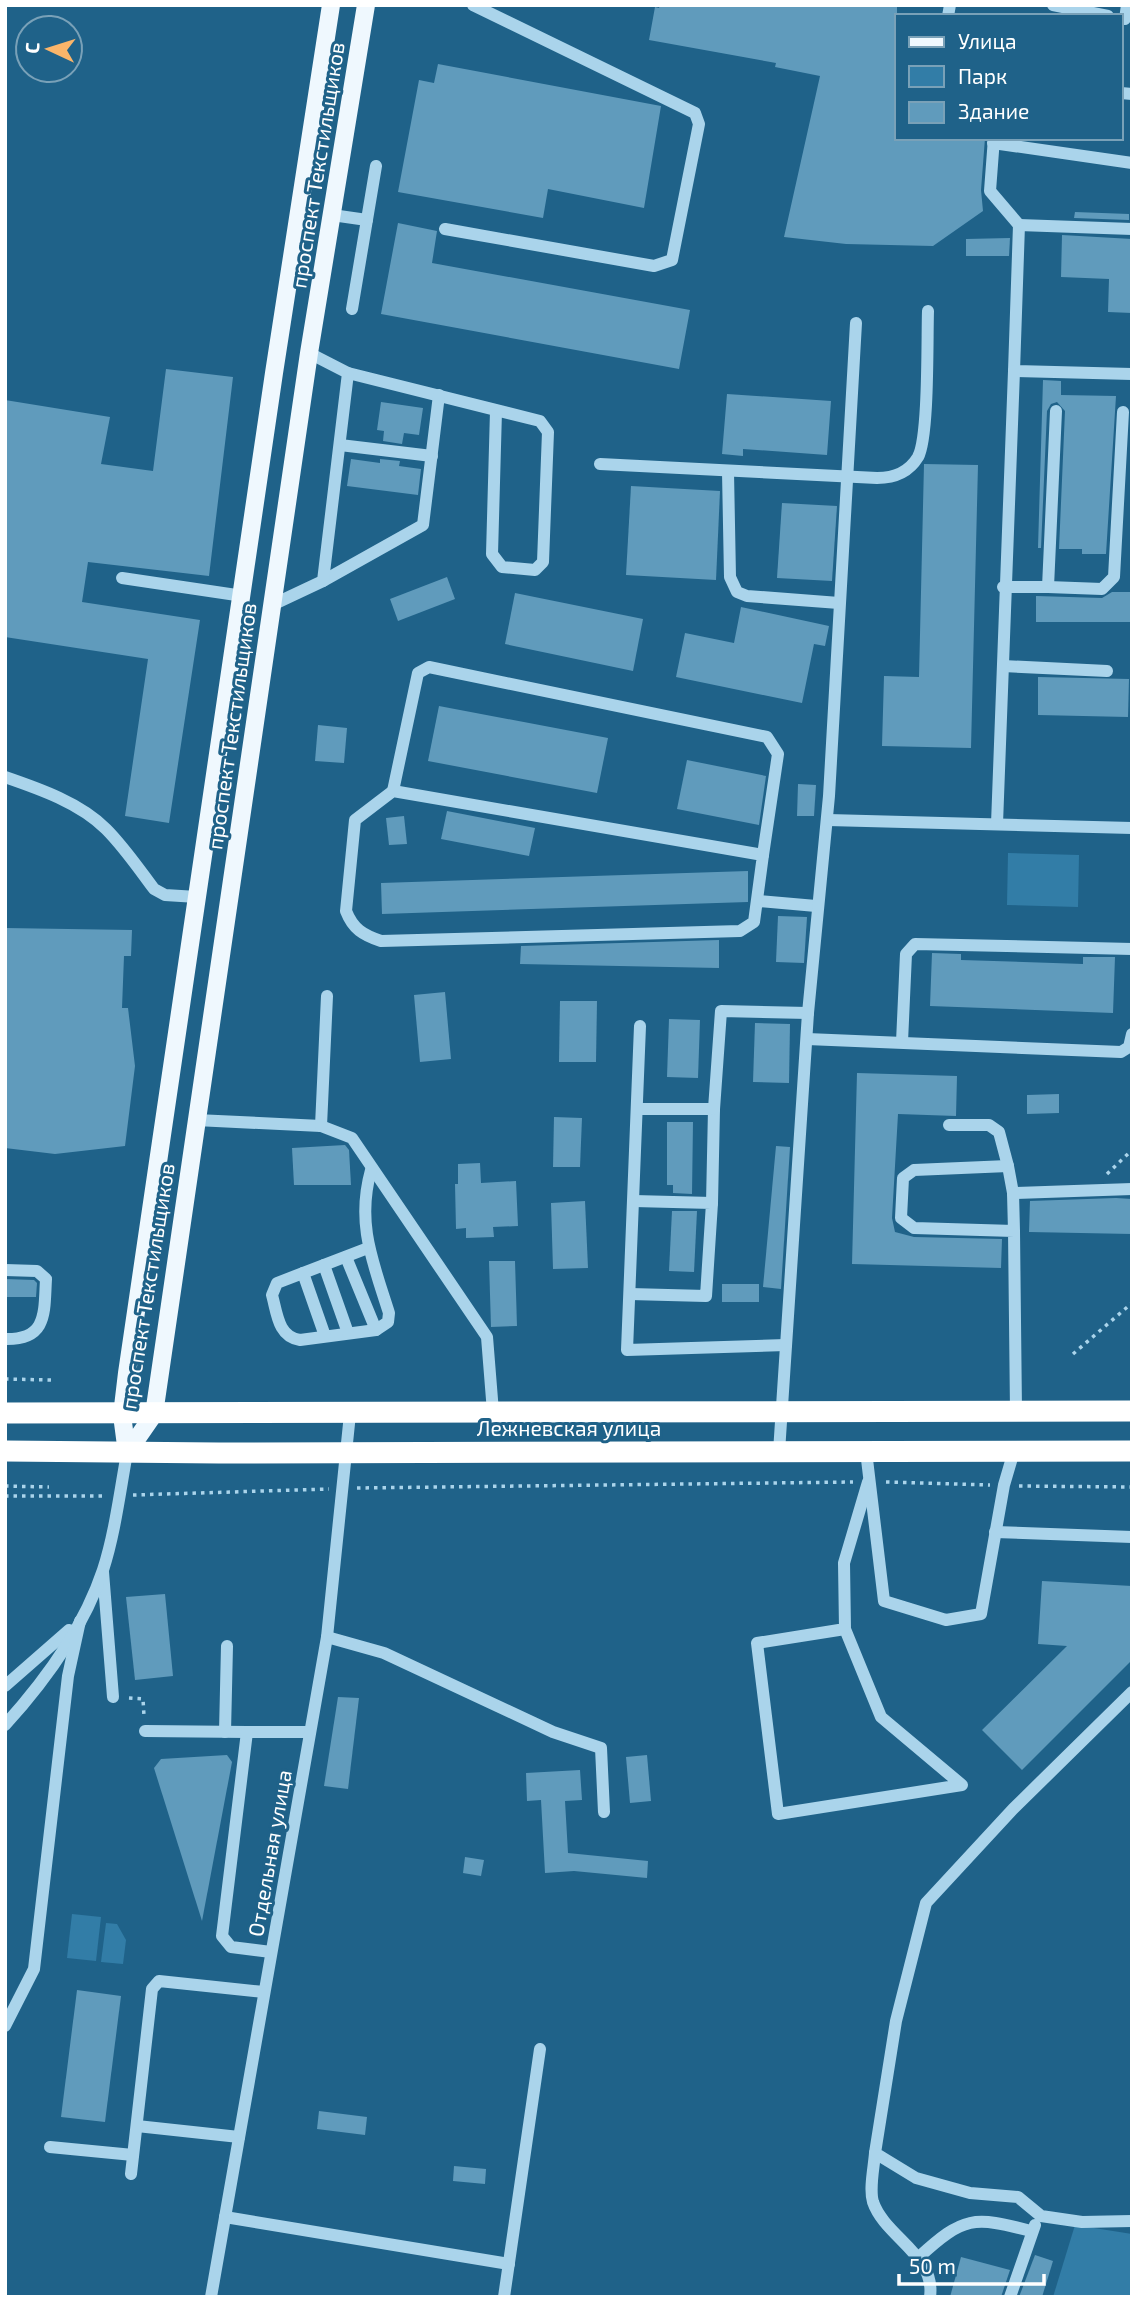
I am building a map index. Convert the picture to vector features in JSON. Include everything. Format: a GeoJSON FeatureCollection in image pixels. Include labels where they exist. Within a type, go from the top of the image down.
{"type":"FeatureCollection","features":[{"type":"Feature","properties":{"kind":"highway","name":"Лежневская улица"},"geometry":{"type":"LineString","coordinates":[[5,1413],[154,1415],[1132,1411]]}},
{"type":"Feature","properties":{"kind":"highway","name":"Лежневская улица"},"geometry":{"type":"LineString","coordinates":[[5,1451],[1132,1451]]}},
{"type":"Feature","properties":{"kind":"main road","name":"проспект Текстильщиков"},"geometry":{"type":"LineString","coordinates":[[127,1453],[122,1415],[331,5]]}},
{"type":"Feature","properties":{"kind":"main road","name":"проспект Текстильщиков"},"geometry":{"type":"LineString","coordinates":[[127,1453],[154,1415],[309,354],[366,5]]}},
{"type":"Feature","properties":{"kind":"street"},"geometry":{"type":"LineString","coordinates":[[445,229],[654,266],[672,260],[699,124],[695,113],[473,5]]}},
{"type":"Feature","properties":{"kind":"street"},"geometry":{"type":"LineString","coordinates":[[1053,5],[1098,14]]}},
{"type":"Feature","properties":{"kind":"street"},"geometry":{"type":"LineString","coordinates":[[997,824],[1003,587],[1019,225],[990,191],[993,140],[1132,163]]}},
{"type":"Feature","properties":{"kind":"street"},"geometry":{"type":"LineString","coordinates":[[352,309],[376,166]]}},
{"type":"Feature","properties":{"kind":"street"},"geometry":{"type":"LineString","coordinates":[[331,215],[367,220]]}},
{"type":"Feature","properties":{"kind":"street"},"geometry":{"type":"LineString","coordinates":[[1019,225],[1132,229]]}},
{"type":"Feature","properties":{"kind":"street"},"geometry":{"type":"LineString","coordinates":[[600,464],[728,472],[893,477],[907,469],[918,457],[923,442],[928,311]]}},
{"type":"Feature","properties":{"kind":"street"},"geometry":{"type":"LineString","coordinates":[[779,1452],[816,906],[828,820],[856,323]]}},
{"type":"Feature","properties":{"kind":"street"},"geometry":{"type":"LineString","coordinates":[[309,354],[348,373],[540,421],[548,432],[543,562],[535,570],[502,567],[492,554],[496,411]]}},
{"type":"Feature","properties":{"kind":"street"},"geometry":{"type":"LineString","coordinates":[[1014,371],[1132,374]]}},
{"type":"Feature","properties":{"kind":"street"},"geometry":{"type":"LineString","coordinates":[[323,580],[348,373]]}},
{"type":"Feature","properties":{"kind":"street"},"geometry":{"type":"LineString","coordinates":[[272,606],[423,525],[439,394]]}},
{"type":"Feature","properties":{"kind":"street"},"geometry":{"type":"LineString","coordinates":[[1048,587],[1056,411]]}},
{"type":"Feature","properties":{"kind":"street"},"geometry":{"type":"LineString","coordinates":[[1003,587],[1102,589],[1114,577],[1122,412]]}},
{"type":"Feature","properties":{"kind":"street"},"geometry":{"type":"LineString","coordinates":[[340,445],[432,456]]}},
{"type":"Feature","properties":{"kind":"street"},"geometry":{"type":"LineString","coordinates":[[728,472],[730,577],[737,592],[747,596],[839,603]]}},
{"type":"Feature","properties":{"kind":"street"},"geometry":{"type":"LineString","coordinates":[[122,578],[243,597]]}},
{"type":"Feature","properties":{"kind":"street"},"geometry":{"type":"LineString","coordinates":[[1003,666],[1107,671]]}},
{"type":"Feature","properties":{"kind":"street"},"geometry":{"type":"LineString","coordinates":[[429,667],[767,737],[778,754],[754,922],[740,930],[381,941],[352,925],[346,911],[355,820],[393,791],[418,673],[429,667]]}},
{"type":"Feature","properties":{"kind":"street"},"geometry":{"type":"LineString","coordinates":[[5,777],[59,798],[89,815],[106,829],[154,889],[165,895],[197,897]]}},
{"type":"Feature","properties":{"kind":"street"},"geometry":{"type":"LineString","coordinates":[[393,791],[763,855]]}},
{"type":"Feature","properties":{"kind":"street"},"geometry":{"type":"LineString","coordinates":[[828,820],[1132,828]]}},
{"type":"Feature","properties":{"kind":"street"},"geometry":{"type":"LineString","coordinates":[[758,901],[816,906]]}},
{"type":"Feature","properties":{"kind":"street"},"geometry":{"type":"LineString","coordinates":[[902,1042],[906,954],[915,944],[1132,949]]}},
{"type":"Feature","properties":{"kind":"street"},"geometry":{"type":"LineString","coordinates":[[321,1126],[327,996]]}},
{"type":"Feature","properties":{"kind":"street"},"geometry":{"type":"LineString","coordinates":[[630,1294],[706,1296],[721,1011],[808,1013]]}},
{"type":"Feature","properties":{"kind":"street"},"geometry":{"type":"LineString","coordinates":[[640,1026],[628,1350],[786,1345]]}},
{"type":"Feature","properties":{"kind":"street"},"geometry":{"type":"LineString","coordinates":[[807,1039],[1121,1052],[1129,1047],[1132,1034]]}},
{"type":"Feature","properties":{"kind":"street"},"geometry":{"type":"LineString","coordinates":[[637,1108],[715,1109]]}},
{"type":"Feature","properties":{"kind":"street"},"geometry":{"type":"LineString","coordinates":[[196,1120],[321,1126],[352,1138],[371,1170],[487,1337],[493,1412]]}},
{"type":"Feature","properties":{"kind":"street"},"geometry":{"type":"LineString","coordinates":[[949,1125],[989,1125],[999,1132],[1008,1166],[1013,1193],[1016,1412]]}},
{"type":"Feature","properties":{"kind":"street"},"geometry":{"type":"LineString","coordinates":[[1008,1166],[914,1170],[903,1178],[901,1218],[914,1228],[1014,1231]]}},
{"type":"Feature","properties":{"kind":"street"},"geometry":{"type":"LineString","coordinates":[[368,1248],[277,1283],[272,1295],[282,1330],[291,1338],[325,1336],[376,1330],[388,1322],[389,1313],[368,1248],[363,1221],[365,1191],[371,1170]]}},
{"type":"Feature","properties":{"kind":"street"},"geometry":{"type":"LineString","coordinates":[[1013,1193],[1132,1189]]}},
{"type":"Feature","properties":{"kind":"street"},"geometry":{"type":"LineString","coordinates":[[634,1201],[712,1203]]}},
{"type":"Feature","properties":{"kind":"street"},"geometry":{"type":"LineString","coordinates":[[346,1257],[376,1330]]}},
{"type":"Feature","properties":{"kind":"street"},"geometry":{"type":"LineString","coordinates":[[324,1265],[348,1333]]}},
{"type":"Feature","properties":{"kind":"street"},"geometry":{"type":"LineString","coordinates":[[5,1270],[37,1271],[46,1279],[43,1318],[38,1329],[24,1338],[5,1339]]}},
{"type":"Feature","properties":{"kind":"street"},"geometry":{"type":"LineString","coordinates":[[303,1273],[325,1336]]}},
{"type":"Feature","properties":{"kind":"street","name":"Отдельная улица"},"geometry":{"type":"LineString","coordinates":[[211,2297],[327,1637],[350,1414]]}},
{"type":"Feature","properties":{"kind":"street"},"geometry":{"type":"LineString","coordinates":[[866,1451],[884,1601],[946,1619],[981,1614],[1004,1485],[1014,1451]]}},
{"type":"Feature","properties":{"kind":"street"},"geometry":{"type":"LineString","coordinates":[[5,1725],[38,1690],[80,1621],[103,1570],[127,1453]]}},
{"type":"Feature","properties":{"kind":"street"},"geometry":{"type":"LineString","coordinates":[[845,1629],[757,1643],[778,1814],[962,1785],[881,1717],[845,1629],[844,1563],[868,1482]]}},
{"type":"Feature","properties":{"kind":"street"},"geometry":{"type":"LineString","coordinates":[[995,1532],[1132,1537]]}},
{"type":"Feature","properties":{"kind":"street"},"geometry":{"type":"LineString","coordinates":[[103,1570],[113,1697]]}},
{"type":"Feature","properties":{"kind":"street"},"geometry":{"type":"LineString","coordinates":[[5,1686],[80,1621]]}},
{"type":"Feature","properties":{"kind":"street"},"geometry":{"type":"LineString","coordinates":[[5,2026],[34,1969],[68,1676],[80,1621]]}},
{"type":"Feature","properties":{"kind":"street"},"geometry":{"type":"LineString","coordinates":[[327,1637],[384,1653],[552,1732],[601,1748],[604,1812]]}},
{"type":"Feature","properties":{"kind":"street"},"geometry":{"type":"LineString","coordinates":[[225,1732],[227,1646]]}},
{"type":"Feature","properties":{"kind":"street"},"geometry":{"type":"LineString","coordinates":[[930,2297],[931,2288],[919,2257],[888,2228],[873,2200],[875,2153],[896,2021],[926,1903],[1013,1810],[1132,1692]]}},
{"type":"Feature","properties":{"kind":"street"},"geometry":{"type":"LineString","coordinates":[[145,1731],[310,1732]]}},
{"type":"Feature","properties":{"kind":"street"},"geometry":{"type":"LineString","coordinates":[[247,1732],[222,1936],[231,1947],[271,1952]]}},
{"type":"Feature","properties":{"kind":"street"},"geometry":{"type":"LineString","coordinates":[[131,2174],[152,1989],[159,1981],[264,1992]]}},
{"type":"Feature","properties":{"kind":"street"},"geometry":{"type":"LineString","coordinates":[[504,2297],[540,2049]]}},
{"type":"Feature","properties":{"kind":"street"},"geometry":{"type":"LineString","coordinates":[[137,2126],[239,2137]]}},
{"type":"Feature","properties":{"kind":"street"},"geometry":{"type":"LineString","coordinates":[[50,2147],[133,2155]]}},
{"type":"Feature","properties":{"kind":"street"},"geometry":{"type":"LineString","coordinates":[[875,2153],[916,2178],[970,2193],[1018,2197],[1041,2216],[1082,2222],[1132,2221]]}},
{"type":"Feature","properties":{"kind":"street"},"geometry":{"type":"LineString","coordinates":[[1010,2297],[1031,2231],[1041,2216]]}},
{"type":"Feature","properties":{"kind":"street"},"geometry":{"type":"LineString","coordinates":[[225,2217],[509,2264]]}},
{"type":"Feature","properties":{"kind":"street"},"geometry":{"type":"LineString","coordinates":[[919,2257],[963,2223],[982,2219],[1031,2231]]}},
{"type":"Feature","properties":{"kind":"path"},"geometry":{"type":"LineString","coordinates":[[1091,1191],[1132,1150]]}},
{"type":"Feature","properties":{"kind":"path"},"geometry":{"type":"LineString","coordinates":[[1073,1354],[1132,1303]]}},
{"type":"Feature","properties":{"kind":"path"},"geometry":{"type":"LineString","coordinates":[[5,1379],[51,1380]]}},
{"type":"Feature","properties":{"kind":"path"},"geometry":{"type":"LineString","coordinates":[[5,1496],[119,1496],[343,1488],[868,1482],[1132,1487]]}},
{"type":"Feature","properties":{"kind":"path"},"geometry":{"type":"LineString","coordinates":[[5,1486],[49,1487]]}},
{"type":"Feature","properties":{"kind":"path"},"geometry":{"type":"LineString","coordinates":[[113,1697],[143,1699],[145,1731]]}},
{"type":"Feature","properties":{"kind":"green space"},"geometry":{"type":"Polygon","coordinates":[[[1008,853],[1079,855],[1078,907],[1007,905],[1008,853]]]}},
{"type":"Feature","properties":{"kind":"green space"},"geometry":{"type":"Polygon","coordinates":[[[72,1914],[101,1917],[96,1961],[67,1958],[72,1914]]]}},
{"type":"Feature","properties":{"kind":"green space"},"geometry":{"type":"Polygon","coordinates":[[[106,1923],[117,1924],[126,1940],[123,1964],[101,1962],[106,1923]]]}},
{"type":"Feature","properties":{"kind":"green space"},"geometry":{"type":"Polygon","coordinates":[[[1075,2225],[1132,2234],[1132,2297],[1053,2297],[1075,2225]]]}},
{"type":"Feature","properties":{"kind":"building"},"geometry":{"type":"Polygon","coordinates":[[[660,5],[897,5],[895,140],[985,140],[981,190],[983,211],[933,246],[846,244],[784,237],[820,76],[775,67],[776,63],[649,40],[655,7],[659,8],[660,5]]]}},
{"type":"Feature","properties":{"kind":"building"},"geometry":{"type":"Polygon","coordinates":[[[438,64],[661,106],[644,208],[548,189],[543,218],[398,192],[419,80],[434,83],[438,64]]]}},
{"type":"Feature","properties":{"kind":"building"},"geometry":{"type":"Polygon","coordinates":[[[1075,212],[1129,214],[1129,220],[1074,218],[1075,212]]]}},
{"type":"Feature","properties":{"kind":"building"},"geometry":{"type":"Polygon","coordinates":[[[398,223],[437,231],[432,263],[690,310],[679,369],[381,314],[398,223]]]}},
{"type":"Feature","properties":{"kind":"building"},"geometry":{"type":"Polygon","coordinates":[[[1062,235],[1132,239],[1132,313],[1108,312],[1109,279],[1061,277],[1062,235]]]}},
{"type":"Feature","properties":{"kind":"building"},"geometry":{"type":"Polygon","coordinates":[[[1010,238],[1009,256],[966,256],[966,239],[1010,238]]]}},
{"type":"Feature","properties":{"kind":"building"},"geometry":{"type":"Polygon","coordinates":[[[166,369],[233,377],[209,576],[88,562],[82,602],[200,620],[169,823],[125,816],[148,659],[5,637],[5,400],[110,417],[101,464],[153,471],[166,369]]]}},
{"type":"Feature","properties":{"kind":"building"},"geometry":{"type":"Polygon","coordinates":[[[1043,380],[1061,381],[1061,395],[1116,396],[1106,554],[1082,554],[1082,549],[1059,549],[1065,411],[1057,402],[1051,404],[1047,411],[1041,548],[1038,548],[1043,380]]]}},
{"type":"Feature","properties":{"kind":"building"},"geometry":{"type":"Polygon","coordinates":[[[727,394],[831,401],[827,455],[743,449],[743,456],[722,454],[727,394]]]}},
{"type":"Feature","properties":{"kind":"building"},"geometry":{"type":"Polygon","coordinates":[[[381,402],[423,408],[419,435],[404,433],[402,444],[383,441],[384,431],[377,430],[381,402]]]}},
{"type":"Feature","properties":{"kind":"building"},"geometry":{"type":"Polygon","coordinates":[[[351,459],[380,463],[380,459],[400,461],[399,466],[421,469],[418,495],[347,486],[351,459]]]}},
{"type":"Feature","properties":{"kind":"building"},"geometry":{"type":"Polygon","coordinates":[[[924,464],[978,465],[971,748],[882,746],[884,676],[919,677],[924,464]]]}},
{"type":"Feature","properties":{"kind":"building"},"geometry":{"type":"Polygon","coordinates":[[[631,486],[720,491],[716,580],[626,575],[631,486]]]}},
{"type":"Feature","properties":{"kind":"building"},"geometry":{"type":"Polygon","coordinates":[[[782,503],[837,506],[832,581],[777,578],[782,503]]]}},
{"type":"Feature","properties":{"kind":"building"},"geometry":{"type":"Polygon","coordinates":[[[447,577],[455,599],[398,621],[390,599],[447,577]]]}},
{"type":"Feature","properties":{"kind":"building"},"geometry":{"type":"Polygon","coordinates":[[[1112,592],[1132,592],[1132,622],[1036,622],[1036,596],[1102,598],[1112,592]]]}},
{"type":"Feature","properties":{"kind":"building"},"geometry":{"type":"Polygon","coordinates":[[[515,593],[643,619],[633,671],[505,644],[515,593]]]}},
{"type":"Feature","properties":{"kind":"building"},"geometry":{"type":"Polygon","coordinates":[[[741,607],[829,626],[825,646],[814,644],[802,703],[676,677],[685,633],[734,643],[741,607]]]}},
{"type":"Feature","properties":{"kind":"building"},"geometry":{"type":"Polygon","coordinates":[[[1038,677],[1129,679],[1128,717],[1038,715],[1038,677]]]}},
{"type":"Feature","properties":{"kind":"building"},"geometry":{"type":"Polygon","coordinates":[[[439,706],[608,738],[597,793],[428,761],[439,706]]]}},
{"type":"Feature","properties":{"kind":"building"},"geometry":{"type":"Polygon","coordinates":[[[318,725],[347,728],[344,763],[315,761],[318,725]]]}},
{"type":"Feature","properties":{"kind":"building"},"geometry":{"type":"Polygon","coordinates":[[[687,760],[766,776],[759,825],[677,809],[687,760]]]}},
{"type":"Feature","properties":{"kind":"building"},"geometry":{"type":"Polygon","coordinates":[[[798,784],[816,785],[814,816],[797,816],[798,784]]]}},
{"type":"Feature","properties":{"kind":"building"},"geometry":{"type":"Polygon","coordinates":[[[447,811],[535,828],[529,856],[441,839],[447,811]]]}},
{"type":"Feature","properties":{"kind":"building"},"geometry":{"type":"Polygon","coordinates":[[[404,816],[407,844],[389,845],[386,818],[404,816]]]}},
{"type":"Feature","properties":{"kind":"building"},"geometry":{"type":"Polygon","coordinates":[[[748,871],[748,902],[382,914],[381,883],[748,871]]]}},
{"type":"Feature","properties":{"kind":"building"},"geometry":{"type":"Polygon","coordinates":[[[778,916],[807,917],[804,963],[776,962],[778,916]]]}},
{"type":"Feature","properties":{"kind":"building"},"geometry":{"type":"Polygon","coordinates":[[[5,928],[132,930],[131,956],[124,956],[122,1008],[128,1008],[135,1066],[125,1146],[55,1154],[5,1148],[5,928]]]}},
{"type":"Feature","properties":{"kind":"building"},"geometry":{"type":"Polygon","coordinates":[[[719,940],[719,968],[520,964],[521,946],[719,940]]]}},
{"type":"Feature","properties":{"kind":"building"},"geometry":{"type":"Polygon","coordinates":[[[932,953],[961,954],[961,960],[1083,964],[1083,957],[1115,957],[1113,1013],[930,1006],[932,953]]]}},
{"type":"Feature","properties":{"kind":"building"},"geometry":{"type":"Polygon","coordinates":[[[445,992],[451,1059],[420,1062],[414,995],[445,992]]]}},
{"type":"Feature","properties":{"kind":"building"},"geometry":{"type":"Polygon","coordinates":[[[560,1001],[597,1001],[596,1062],[559,1062],[560,1001]]]}},
{"type":"Feature","properties":{"kind":"building"},"geometry":{"type":"Polygon","coordinates":[[[669,1019],[700,1020],[698,1078],[667,1077],[669,1019]]]}},
{"type":"Feature","properties":{"kind":"building"},"geometry":{"type":"Polygon","coordinates":[[[755,1023],[790,1024],[789,1083],[753,1082],[755,1023]]]}},
{"type":"Feature","properties":{"kind":"building"},"geometry":{"type":"Polygon","coordinates":[[[857,1073],[957,1076],[956,1116],[898,1114],[892,1218],[895,1232],[914,1237],[1002,1239],[1001,1268],[852,1264],[857,1073]]]}},
{"type":"Feature","properties":{"kind":"building"},"geometry":{"type":"Polygon","coordinates":[[[1059,1094],[1059,1113],[1027,1114],[1027,1095],[1059,1094]]]}},
{"type":"Feature","properties":{"kind":"building"},"geometry":{"type":"Polygon","coordinates":[[[554,1117],[582,1118],[580,1167],[553,1167],[554,1117]]]}},
{"type":"Feature","properties":{"kind":"building"},"geometry":{"type":"Polygon","coordinates":[[[667,1122],[693,1122],[692,1194],[673,1193],[673,1185],[667,1185],[667,1122]]]}},
{"type":"Feature","properties":{"kind":"building"},"geometry":{"type":"Polygon","coordinates":[[[345,1145],[349,1150],[351,1185],[294,1185],[292,1148],[345,1145]]]}},
{"type":"Feature","properties":{"kind":"building"},"geometry":{"type":"Polygon","coordinates":[[[776,1146],[790,1147],[781,1289],[763,1287],[776,1146]]]}},
{"type":"Feature","properties":{"kind":"building"},"geometry":{"type":"Polygon","coordinates":[[[480,1163],[481,1183],[516,1181],[518,1226],[493,1227],[494,1237],[466,1238],[466,1228],[456,1229],[455,1184],[458,1184],[458,1164],[480,1163]]]}},
{"type":"Feature","properties":{"kind":"building"},"geometry":{"type":"Polygon","coordinates":[[[1132,1199],[1132,1234],[1029,1232],[1030,1201],[1132,1199]]]}},
{"type":"Feature","properties":{"kind":"building"},"geometry":{"type":"Polygon","coordinates":[[[585,1201],[588,1268],[553,1269],[551,1203],[585,1201]]]}},
{"type":"Feature","properties":{"kind":"building"},"geometry":{"type":"Polygon","coordinates":[[[672,1211],[697,1211],[694,1272],[669,1271],[672,1211]]]}},
{"type":"Feature","properties":{"kind":"building"},"geometry":{"type":"Polygon","coordinates":[[[489,1261],[515,1261],[517,1326],[491,1327],[489,1261]]]}},
{"type":"Feature","properties":{"kind":"building"},"geometry":{"type":"Polygon","coordinates":[[[5,1279],[34,1280],[37,1283],[36,1297],[5,1297],[5,1279]]]}},
{"type":"Feature","properties":{"kind":"building"},"geometry":{"type":"Polygon","coordinates":[[[722,1284],[759,1284],[759,1302],[722,1302],[722,1284]]]}},
{"type":"Feature","properties":{"kind":"building"},"geometry":{"type":"Polygon","coordinates":[[[1042,1581],[1132,1586],[1132,1660],[1022,1770],[982,1730],[1067,1646],[1038,1644],[1042,1581]]]}},
{"type":"Feature","properties":{"kind":"building"},"geometry":{"type":"Polygon","coordinates":[[[165,1594],[173,1676],[135,1680],[126,1597],[165,1594]]]}},
{"type":"Feature","properties":{"kind":"building"},"geometry":{"type":"Polygon","coordinates":[[[338,1697],[359,1698],[348,1789],[324,1786],[338,1697]]]}},
{"type":"Feature","properties":{"kind":"building"},"geometry":{"type":"Polygon","coordinates":[[[227,1755],[232,1762],[202,1921],[154,1768],[161,1759],[227,1755]]]}},
{"type":"Feature","properties":{"kind":"building"},"geometry":{"type":"Polygon","coordinates":[[[647,1755],[651,1801],[630,1803],[626,1757],[647,1755]]]}},
{"type":"Feature","properties":{"kind":"building"},"geometry":{"type":"Polygon","coordinates":[[[580,1770],[582,1800],[565,1801],[568,1853],[648,1861],[647,1878],[574,1871],[545,1873],[541,1800],[527,1801],[526,1773],[580,1770]]]}},
{"type":"Feature","properties":{"kind":"building"},"geometry":{"type":"Polygon","coordinates":[[[465,1857],[484,1860],[481,1876],[463,1873],[465,1857]]]}},
{"type":"Feature","properties":{"kind":"building"},"geometry":{"type":"Polygon","coordinates":[[[77,1990],[121,1996],[105,2122],[61,2117],[77,1990]]]}},
{"type":"Feature","properties":{"kind":"building"},"geometry":{"type":"Polygon","coordinates":[[[319,2111],[367,2117],[365,2135],[317,2129],[319,2111]]]}},
{"type":"Feature","properties":{"kind":"building"},"geometry":{"type":"Polygon","coordinates":[[[454,2166],[486,2169],[485,2184],[453,2181],[454,2166]]]}},
{"type":"Feature","properties":{"kind":"building"},"geometry":{"type":"Polygon","coordinates":[[[1035,2255],[1053,2261],[1042,2297],[1019,2297],[1035,2255]]]}},
{"type":"Feature","properties":{"kind":"building"},"geometry":{"type":"Polygon","coordinates":[[[961,2257],[1010,2270],[1001,2297],[950,2297],[961,2257]]]}}]}
